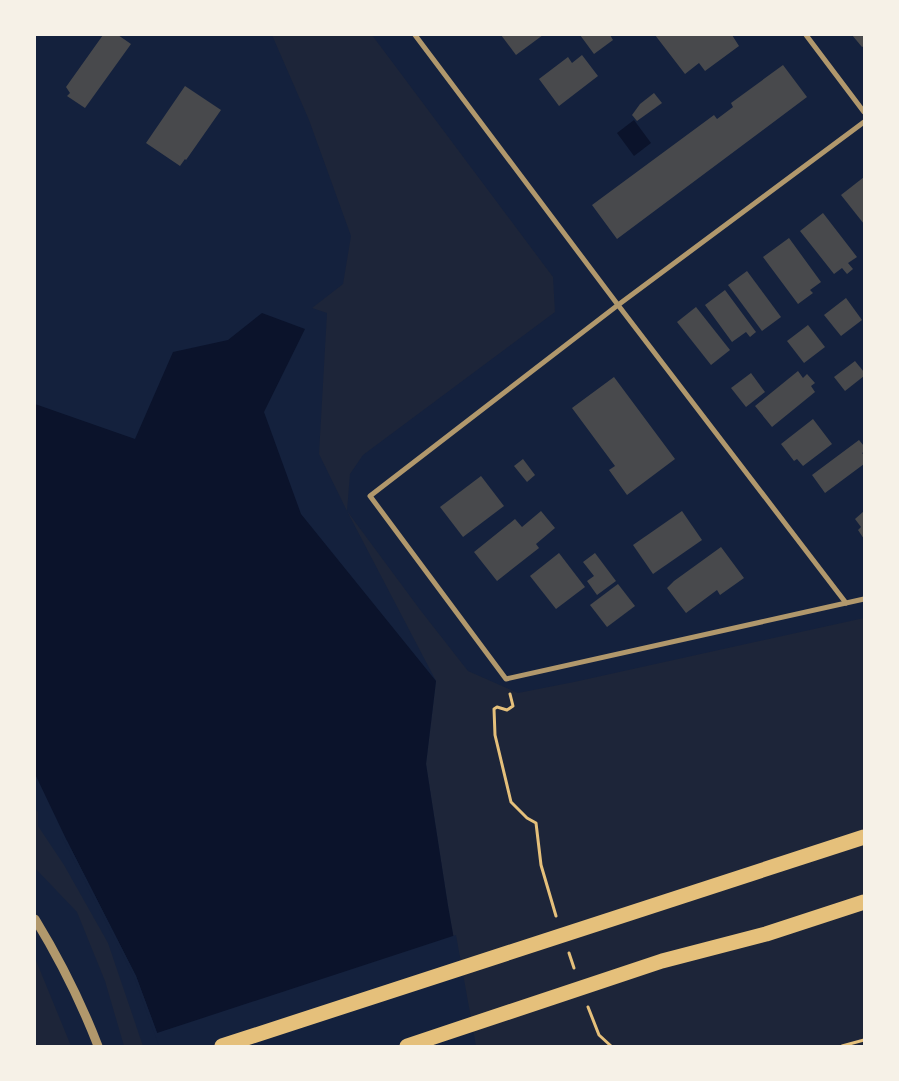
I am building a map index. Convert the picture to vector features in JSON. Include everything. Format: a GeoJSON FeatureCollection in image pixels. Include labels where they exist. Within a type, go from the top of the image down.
{"type":"FeatureCollection","features":[{"type":"Feature","properties":{"kind":"highway"},"geometry":{"type":"LineString","coordinates":[[222,1046],[864,837]]}},
{"type":"Feature","properties":{"kind":"highway"},"geometry":{"type":"LineString","coordinates":[[407,1046],[662,961],[766,934],[864,902]]}},
{"type":"Feature","properties":{"kind":"street"},"geometry":{"type":"LineString","coordinates":[[416,35],[618,305],[846,603]]}},
{"type":"Feature","properties":{"kind":"street"},"geometry":{"type":"LineString","coordinates":[[806,35],[864,112]]}},
{"type":"Feature","properties":{"kind":"street"},"geometry":{"type":"LineString","coordinates":[[864,122],[618,305],[370,496],[506,679],[864,599]]}},
{"type":"Feature","properties":{"kind":"street"},"geometry":{"type":"LineString","coordinates":[[35,919],[52,947],[83,1008],[98,1046]]}},
{"type":"Feature","properties":{"kind":"path"},"geometry":{"type":"LineString","coordinates":[[506,679],[513,706],[507,710],[494,709],[495,735],[511,802],[527,818],[536,823],[541,865],[556,917]]}},
{"type":"Feature","properties":{"kind":"path"},"geometry":{"type":"LineString","coordinates":[[569,953],[575,971]]}},
{"type":"Feature","properties":{"kind":"path"},"geometry":{"type":"LineString","coordinates":[[588,1007],[599,1035],[611,1046]]}},
{"type":"Feature","properties":{"kind":"path"},"geometry":{"type":"LineString","coordinates":[[842,1046],[864,1040]]}},
{"type":"Feature","properties":{"kind":"shaded area"},"geometry":{"type":"Polygon","coordinates":[[[272,35],[372,35],[553,277],[555,312],[363,455],[350,474],[347,511],[319,454],[327,313],[312,308],[343,284],[351,236],[309,120],[272,35]]]}},
{"type":"Feature","properties":{"kind":"shaded area"},"geometry":{"type":"Polygon","coordinates":[[[634,120],[651,143],[634,156],[617,133],[634,120]]]}},
{"type":"Feature","properties":{"kind":"shaded area"},"geometry":{"type":"Polygon","coordinates":[[[262,313],[305,329],[264,412],[301,514],[436,681],[426,764],[448,906],[473,1046],[162,1046],[136,976],[35,774],[35,404],[135,439],[173,352],[228,340],[262,313]]]}},
{"type":"Feature","properties":{"kind":"shaded area"},"geometry":{"type":"Polygon","coordinates":[[[347,511],[468,671],[518,693],[864,618],[864,1046],[473,1046],[448,906],[426,764],[436,681],[347,511]]]}},
{"type":"Feature","properties":{"kind":"shaded area"},"geometry":{"type":"Polygon","coordinates":[[[35,808],[38,812],[38,826],[64,865],[108,943],[143,1046],[124,1046],[105,981],[77,912],[35,868],[35,808]]]}},
{"type":"Feature","properties":{"kind":"shaded area"},"geometry":{"type":"Polygon","coordinates":[[[35,958],[71,1046],[35,1046],[35,958]]]}},
{"type":"Feature","properties":{"kind":"pier"},"geometry":{"type":"Polygon","coordinates":[[[61,835],[67,841],[136,976],[157,1033],[456,935],[476,1046],[159,1046],[134,977],[61,835]]]}},
{"type":"Feature","properties":{"kind":"building"},"geometry":{"type":"Polygon","coordinates":[[[103,35],[118,35],[131,44],[85,108],[67,96],[70,93],[66,87],[103,35]]]}},
{"type":"Feature","properties":{"kind":"building"},"geometry":{"type":"Polygon","coordinates":[[[501,35],[543,35],[516,55],[501,35]]]}},
{"type":"Feature","properties":{"kind":"building"},"geometry":{"type":"Polygon","coordinates":[[[580,35],[610,35],[613,40],[594,54],[580,35]]]}},
{"type":"Feature","properties":{"kind":"building"},"geometry":{"type":"Polygon","coordinates":[[[655,35],[732,35],[739,46],[705,71],[699,63],[685,74],[655,35]]]}},
{"type":"Feature","properties":{"kind":"building"},"geometry":{"type":"Polygon","coordinates":[[[852,35],[864,35],[864,46],[862,47],[852,35]]]}},
{"type":"Feature","properties":{"kind":"building"},"geometry":{"type":"Polygon","coordinates":[[[582,55],[598,76],[559,106],[539,79],[568,57],[572,63],[582,55]]]}},
{"type":"Feature","properties":{"kind":"building"},"geometry":{"type":"Polygon","coordinates":[[[783,65],[807,97],[617,239],[592,205],[714,115],[717,119],[733,107],[731,103],[783,65]]]}},
{"type":"Feature","properties":{"kind":"building"},"geometry":{"type":"Polygon","coordinates":[[[185,86],[221,110],[180,166],[146,143],[185,86]]]}},
{"type":"Feature","properties":{"kind":"building"},"geometry":{"type":"Polygon","coordinates":[[[654,93],[662,103],[637,121],[632,115],[640,104],[654,93]]]}},
{"type":"Feature","properties":{"kind":"building"},"geometry":{"type":"Polygon","coordinates":[[[864,177],[864,224],[841,195],[864,177]]]}},
{"type":"Feature","properties":{"kind":"building"},"geometry":{"type":"Polygon","coordinates":[[[823,213],[857,257],[848,263],[853,269],[847,274],[842,268],[834,274],[800,231],[823,213]]]}},
{"type":"Feature","properties":{"kind":"building"},"geometry":{"type":"Polygon","coordinates":[[[789,238],[821,282],[810,290],[813,293],[798,304],[763,257],[789,238]]]}},
{"type":"Feature","properties":{"kind":"building"},"geometry":{"type":"Polygon","coordinates":[[[747,271],[781,317],[762,331],[728,285],[747,271]]]}},
{"type":"Feature","properties":{"kind":"building"},"geometry":{"type":"Polygon","coordinates":[[[725,290],[756,332],[750,337],[746,332],[732,342],[705,305],[725,290]]]}},
{"type":"Feature","properties":{"kind":"building"},"geometry":{"type":"Polygon","coordinates":[[[846,298],[862,320],[841,336],[824,315],[846,298]]]}},
{"type":"Feature","properties":{"kind":"building"},"geometry":{"type":"Polygon","coordinates":[[[696,307],[730,350],[711,365],[677,322],[696,307]]]}},
{"type":"Feature","properties":{"kind":"building"},"geometry":{"type":"Polygon","coordinates":[[[808,325],[825,347],[804,363],[787,341],[808,325]]]}},
{"type":"Feature","properties":{"kind":"building"},"geometry":{"type":"Polygon","coordinates":[[[855,361],[864,372],[864,376],[845,391],[834,377],[855,361]]]}},
{"type":"Feature","properties":{"kind":"building"},"geometry":{"type":"Polygon","coordinates":[[[798,371],[803,378],[807,374],[815,383],[811,386],[815,392],[772,427],[755,406],[798,371]]]}},
{"type":"Feature","properties":{"kind":"building"},"geometry":{"type":"Polygon","coordinates":[[[751,373],[765,392],[746,407],[731,388],[751,373]]]}},
{"type":"Feature","properties":{"kind":"building"},"geometry":{"type":"Polygon","coordinates":[[[614,377],[675,459],[627,495],[609,470],[615,466],[572,408],[614,377]]]}},
{"type":"Feature","properties":{"kind":"building"},"geometry":{"type":"Polygon","coordinates":[[[813,419],[832,444],[803,466],[797,459],[794,461],[781,444],[813,419]]]}},
{"type":"Feature","properties":{"kind":"building"},"geometry":{"type":"Polygon","coordinates":[[[859,440],[864,446],[864,452],[862,453],[864,455],[864,464],[825,493],[812,475],[859,440]]]}},
{"type":"Feature","properties":{"kind":"building"},"geometry":{"type":"Polygon","coordinates":[[[523,459],[535,475],[527,482],[514,466],[523,459]]]}},
{"type":"Feature","properties":{"kind":"building"},"geometry":{"type":"Polygon","coordinates":[[[481,476],[504,506],[463,537],[440,507],[481,476]]]}},
{"type":"Feature","properties":{"kind":"building"},"geometry":{"type":"Polygon","coordinates":[[[541,511],[555,528],[536,544],[539,548],[497,581],[474,552],[515,519],[522,527],[541,511]]]}},
{"type":"Feature","properties":{"kind":"building"},"geometry":{"type":"Polygon","coordinates":[[[682,511],[702,540],[653,574],[633,545],[682,511]]]}},
{"type":"Feature","properties":{"kind":"building"},"geometry":{"type":"Polygon","coordinates":[[[864,511],[864,539],[858,530],[861,527],[855,519],[864,511]]]}},
{"type":"Feature","properties":{"kind":"building"},"geometry":{"type":"Polygon","coordinates":[[[721,547],[744,578],[720,595],[717,590],[686,613],[667,588],[721,547]]]}},
{"type":"Feature","properties":{"kind":"building"},"geometry":{"type":"Polygon","coordinates":[[[559,553],[585,587],[556,609],[530,576],[559,553]]]}},
{"type":"Feature","properties":{"kind":"building"},"geometry":{"type":"Polygon","coordinates":[[[595,553],[616,581],[597,595],[587,581],[594,576],[583,562],[595,553]]]}},
{"type":"Feature","properties":{"kind":"building"},"geometry":{"type":"Polygon","coordinates":[[[618,584],[635,606],[607,627],[590,605],[618,584]]]}}]}
